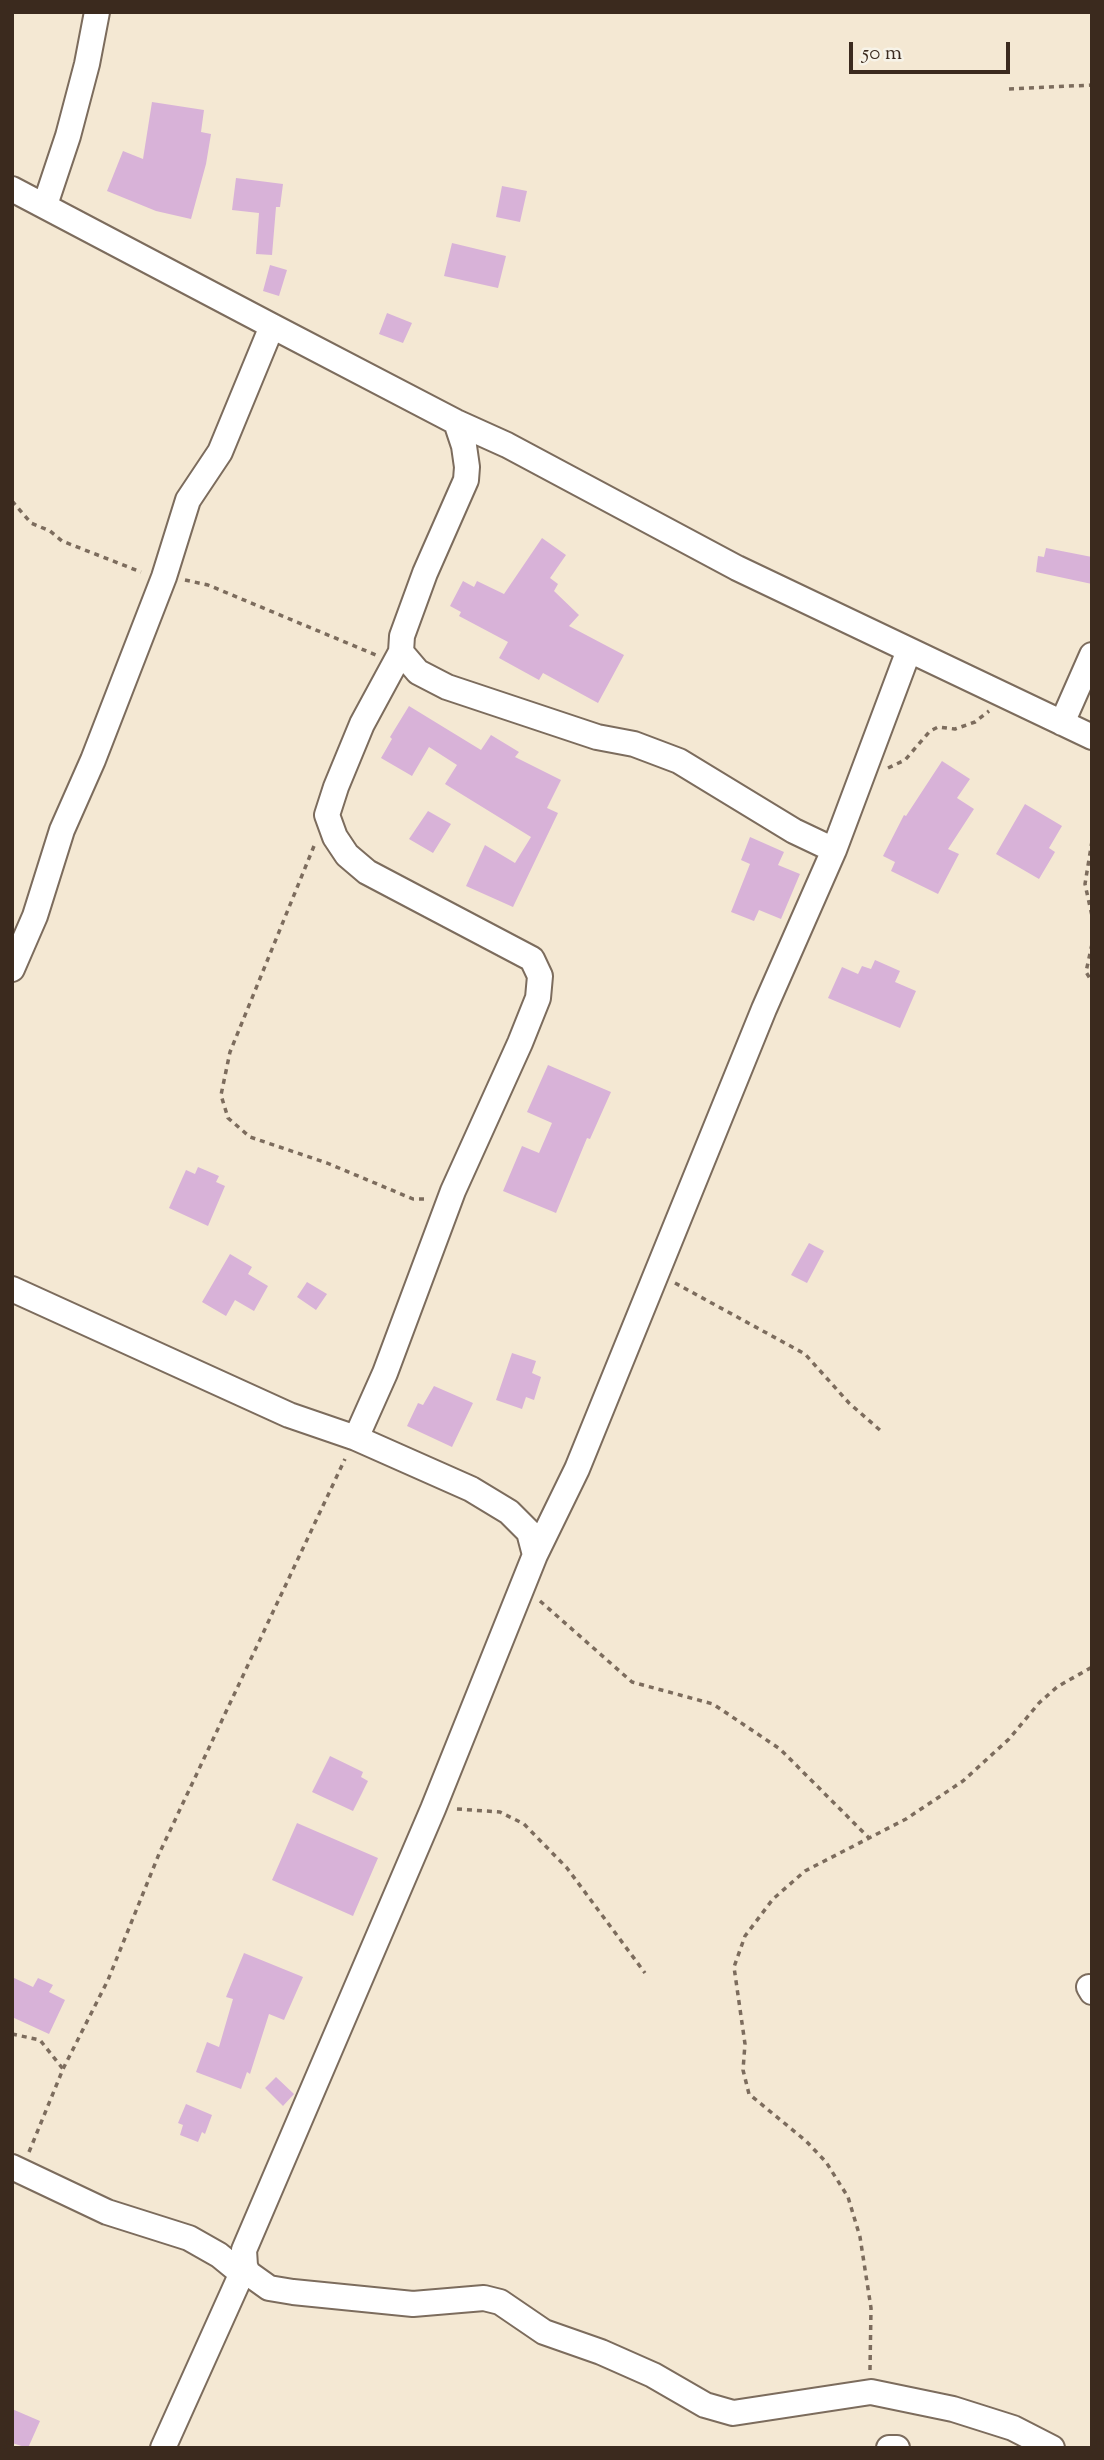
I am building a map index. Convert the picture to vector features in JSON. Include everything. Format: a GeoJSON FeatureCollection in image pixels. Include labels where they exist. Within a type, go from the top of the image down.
{"type":"FeatureCollection","features":[{"type":"Feature","properties":{"kind":"street"},"geometry":{"type":"LineString","coordinates":[[45,205],[84,76],[97,12]]}},
{"type":"Feature","properties":{"kind":"street"},"geometry":{"type":"LineString","coordinates":[[12,189],[456,422],[507,445],[737,568],[1092,737]]}},
{"type":"Feature","properties":{"kind":"street"},"geometry":{"type":"LineString","coordinates":[[12,970],[35,916],[62,830],[93,760],[160,586],[188,500],[220,452],[272,326]]}},
{"type":"Feature","properties":{"kind":"street"},"geometry":{"type":"LineString","coordinates":[[355,1438],[385,1373],[453,1191],[538,998],[540,976],[532,960],[367,872],[347,855],[335,837],[327,815],[362,724],[397,658],[402,636],[425,573],[466,480],[467,467],[456,422]]}},
{"type":"Feature","properties":{"kind":"street"},"geometry":{"type":"LineString","coordinates":[[467,467],[507,445]]}},
{"type":"Feature","properties":{"kind":"street"},"geometry":{"type":"LineString","coordinates":[[163,2448],[243,2269],[244,2250],[433,1809],[535,1555],[577,1469],[764,1009],[834,850],[909,650]]}},
{"type":"Feature","properties":{"kind":"street"},"geometry":{"type":"LineString","coordinates":[[1062,723],[1092,655]]}},
{"type":"Feature","properties":{"kind":"street"},"geometry":{"type":"LineString","coordinates":[[397,658],[447,687],[597,737],[634,744],[679,761],[794,831],[834,850]]}},
{"type":"Feature","properties":{"kind":"street"},"geometry":{"type":"LineString","coordinates":[[12,1289],[289,1415],[355,1438],[471,1489],[509,1512],[529,1532],[535,1555]]}},
{"type":"Feature","properties":{"kind":"street"},"geometry":{"type":"LineString","coordinates":[[17,2169],[107,2212],[189,2238],[243,2269],[269,2288],[413,2304],[484,2298],[500,2302],[544,2332],[601,2352],[653,2375],[705,2405],[733,2413],[871,2392],[953,2409],[1013,2428],[1052,2448]]}},
{"type":"Feature","properties":{"kind":"street"},"geometry":{"type":"LineString","coordinates":[[889,2448],[897,2448]]}},
{"type":"Feature","properties":{"kind":"path"},"geometry":{"type":"LineString","coordinates":[[1009,89],[1092,85]]}},
{"type":"Feature","properties":{"kind":"path"},"geometry":{"type":"LineString","coordinates":[[12,501],[31,523],[50,531],[62,541],[138,572],[160,586],[188,580],[208,585],[372,652],[397,658]]}},
{"type":"Feature","properties":{"kind":"path"},"geometry":{"type":"LineString","coordinates":[[864,767],[889,768],[905,760],[929,731],[938,727],[955,729],[975,722],[1008,697]]}},
{"type":"Feature","properties":{"kind":"path"},"geometry":{"type":"LineString","coordinates":[[327,815],[230,1052],[221,1096],[228,1118],[250,1137],[327,1163],[413,1199],[431,1199],[453,1191]]}},
{"type":"Feature","properties":{"kind":"path"},"geometry":{"type":"LineString","coordinates":[[1092,841],[1085,884],[1092,916]]}},
{"type":"Feature","properties":{"kind":"path"},"geometry":{"type":"LineString","coordinates":[[1092,944],[1086,972],[1092,982]]}},
{"type":"Feature","properties":{"kind":"path"},"geometry":{"type":"LineString","coordinates":[[656,1273],[805,1354],[849,1403],[881,1432]]}},
{"type":"Feature","properties":{"kind":"path"},"geometry":{"type":"LineString","coordinates":[[17,2169],[108,1980],[159,1854],[355,1438]]}},
{"type":"Feature","properties":{"kind":"path"},"geometry":{"type":"LineString","coordinates":[[523,1585],[632,1682],[713,1704],[780,1749],[869,1837]]}},
{"type":"Feature","properties":{"kind":"path"},"geometry":{"type":"LineString","coordinates":[[871,2392],[871,2308],[860,2237],[848,2197],[826,2162],[806,2141],[750,2094],[744,2070],[745,2045],[734,1967],[745,1936],[773,1899],[805,1871],[906,1819],[963,1781],[1009,1739],[1039,1703],[1057,1687],[1092,1667]]}},
{"type":"Feature","properties":{"kind":"path"},"geometry":{"type":"LineString","coordinates":[[433,1809],[500,1812],[524,1824],[568,1868],[645,1973]]}},
{"type":"Feature","properties":{"kind":"path"},"geometry":{"type":"LineString","coordinates":[[12,2034],[40,2040],[63,2069]]}},
{"type":"Feature","properties":{"kind":"building"},"geometry":{"type":"Polygon","coordinates":[[[152,102],[204,110],[201,132],[211,134],[191,219],[156,211],[107,191],[123,151],[143,159],[152,102]]]}},
{"type":"Feature","properties":{"kind":"building"},"geometry":{"type":"Polygon","coordinates":[[[236,178],[283,184],[280,207],[276,207],[272,255],[256,254],[259,213],[232,210],[236,178]]]}},
{"type":"Feature","properties":{"kind":"building"},"geometry":{"type":"Polygon","coordinates":[[[502,186],[527,191],[520,222],[496,217],[502,186]]]}},
{"type":"Feature","properties":{"kind":"building"},"geometry":{"type":"Polygon","coordinates":[[[452,243],[506,256],[498,288],[444,276],[452,243]]]}},
{"type":"Feature","properties":{"kind":"building"},"geometry":{"type":"Polygon","coordinates":[[[270,265],[287,270],[279,296],[263,291],[270,265]]]}},
{"type":"Feature","properties":{"kind":"building"},"geometry":{"type":"Polygon","coordinates":[[[387,313],[412,323],[403,343],[379,334],[387,313]]]}},
{"type":"Feature","properties":{"kind":"building"},"geometry":{"type":"Polygon","coordinates":[[[542,538],[566,555],[550,578],[558,584],[554,591],[579,615],[569,626],[624,655],[598,703],[543,673],[539,680],[499,658],[508,642],[459,616],[461,612],[450,606],[463,581],[474,587],[477,581],[504,594],[542,538]]]}},
{"type":"Feature","properties":{"kind":"building"},"geometry":{"type":"Polygon","coordinates":[[[1046,548],[1092,557],[1092,584],[1036,572],[1038,556],[1044,557],[1046,548]]]}},
{"type":"Feature","properties":{"kind":"building"},"geometry":{"type":"Polygon","coordinates":[[[409,706],[481,750],[491,735],[519,752],[515,757],[561,780],[547,808],[558,813],[513,907],[466,886],[485,845],[515,863],[531,837],[445,784],[457,765],[429,747],[412,776],[381,758],[409,706]]]}},
{"type":"Feature","properties":{"kind":"building"},"geometry":{"type":"Polygon","coordinates":[[[942,761],[970,779],[957,798],[974,809],[948,849],[959,854],[938,894],[891,871],[895,862],[883,856],[904,815],[906,816],[942,761]]]}},
{"type":"Feature","properties":{"kind":"building"},"geometry":{"type":"Polygon","coordinates":[[[1025,804],[1062,826],[1049,848],[1055,852],[1039,879],[996,854],[1025,804]]]}},
{"type":"Feature","properties":{"kind":"building"},"geometry":{"type":"Polygon","coordinates":[[[428,811],[451,824],[433,853],[409,839],[428,811]]]}},
{"type":"Feature","properties":{"kind":"building"},"geometry":{"type":"Polygon","coordinates":[[[750,837],[784,852],[778,865],[800,874],[781,919],[759,910],[754,921],[731,912],[750,864],[741,860],[750,837]]]}},
{"type":"Feature","properties":{"kind":"building"},"geometry":{"type":"Polygon","coordinates":[[[875,960],[900,971],[895,982],[916,991],[900,1028],[828,998],[842,967],[858,974],[862,966],[871,969],[875,960]]]}},
{"type":"Feature","properties":{"kind":"building"},"geometry":{"type":"Polygon","coordinates":[[[548,1065],[611,1092],[590,1139],[587,1138],[556,1213],[503,1191],[522,1146],[539,1153],[552,1123],[527,1112],[548,1065]]]}},
{"type":"Feature","properties":{"kind":"building"},"geometry":{"type":"Polygon","coordinates":[[[198,1167],[219,1176],[216,1182],[225,1186],[208,1226],[169,1208],[186,1170],[195,1174],[198,1167]]]}},
{"type":"Feature","properties":{"kind":"building"},"geometry":{"type":"Polygon","coordinates":[[[809,1243],[824,1251],[807,1283],[791,1275],[809,1243]]]}},
{"type":"Feature","properties":{"kind":"building"},"geometry":{"type":"Polygon","coordinates":[[[230,1254],[252,1267],[248,1274],[268,1286],[254,1311],[235,1300],[226,1316],[202,1302],[230,1254]]]}},
{"type":"Feature","properties":{"kind":"building"},"geometry":{"type":"Polygon","coordinates":[[[307,1282],[327,1294],[316,1310],[297,1297],[307,1282]]]}},
{"type":"Feature","properties":{"kind":"building"},"geometry":{"type":"Polygon","coordinates":[[[512,1353],[536,1361],[532,1373],[541,1377],[534,1400],[526,1397],[522,1409],[496,1400],[512,1353]]]}},
{"type":"Feature","properties":{"kind":"building"},"geometry":{"type":"Polygon","coordinates":[[[434,1386],[473,1403],[452,1447],[407,1426],[418,1403],[423,1405],[434,1386]]]}},
{"type":"Feature","properties":{"kind":"building"},"geometry":{"type":"Polygon","coordinates":[[[330,1756],[363,1772],[361,1777],[368,1781],[353,1811],[312,1792],[330,1756]]]}},
{"type":"Feature","properties":{"kind":"building"},"geometry":{"type":"Polygon","coordinates":[[[297,1823],[378,1858],[353,1916],[272,1880],[297,1823]]]}},
{"type":"Feature","properties":{"kind":"building"},"geometry":{"type":"Polygon","coordinates":[[[244,1953],[303,1977],[284,2020],[269,2014],[250,2074],[247,2072],[241,2089],[196,2072],[207,2042],[219,2047],[233,1999],[226,1997],[244,1953]]]}},
{"type":"Feature","properties":{"kind":"building"},"geometry":{"type":"Polygon","coordinates":[[[12,1977],[33,1987],[38,1978],[53,1985],[49,1992],[65,2000],[49,2034],[12,2017],[12,1977]]]}},
{"type":"Feature","properties":{"kind":"building"},"geometry":{"type":"Polygon","coordinates":[[[276,2077],[294,2094],[283,2106],[265,2088],[276,2077]]]}},
{"type":"Feature","properties":{"kind":"building"},"geometry":{"type":"Polygon","coordinates":[[[186,2104],[212,2115],[205,2134],[202,2132],[198,2142],[180,2135],[183,2125],[178,2123],[186,2104]]]}},
{"type":"Feature","properties":{"kind":"building"},"geometry":{"type":"Polygon","coordinates":[[[12,2409],[40,2421],[28,2448],[12,2443],[12,2409]]]}}]}
